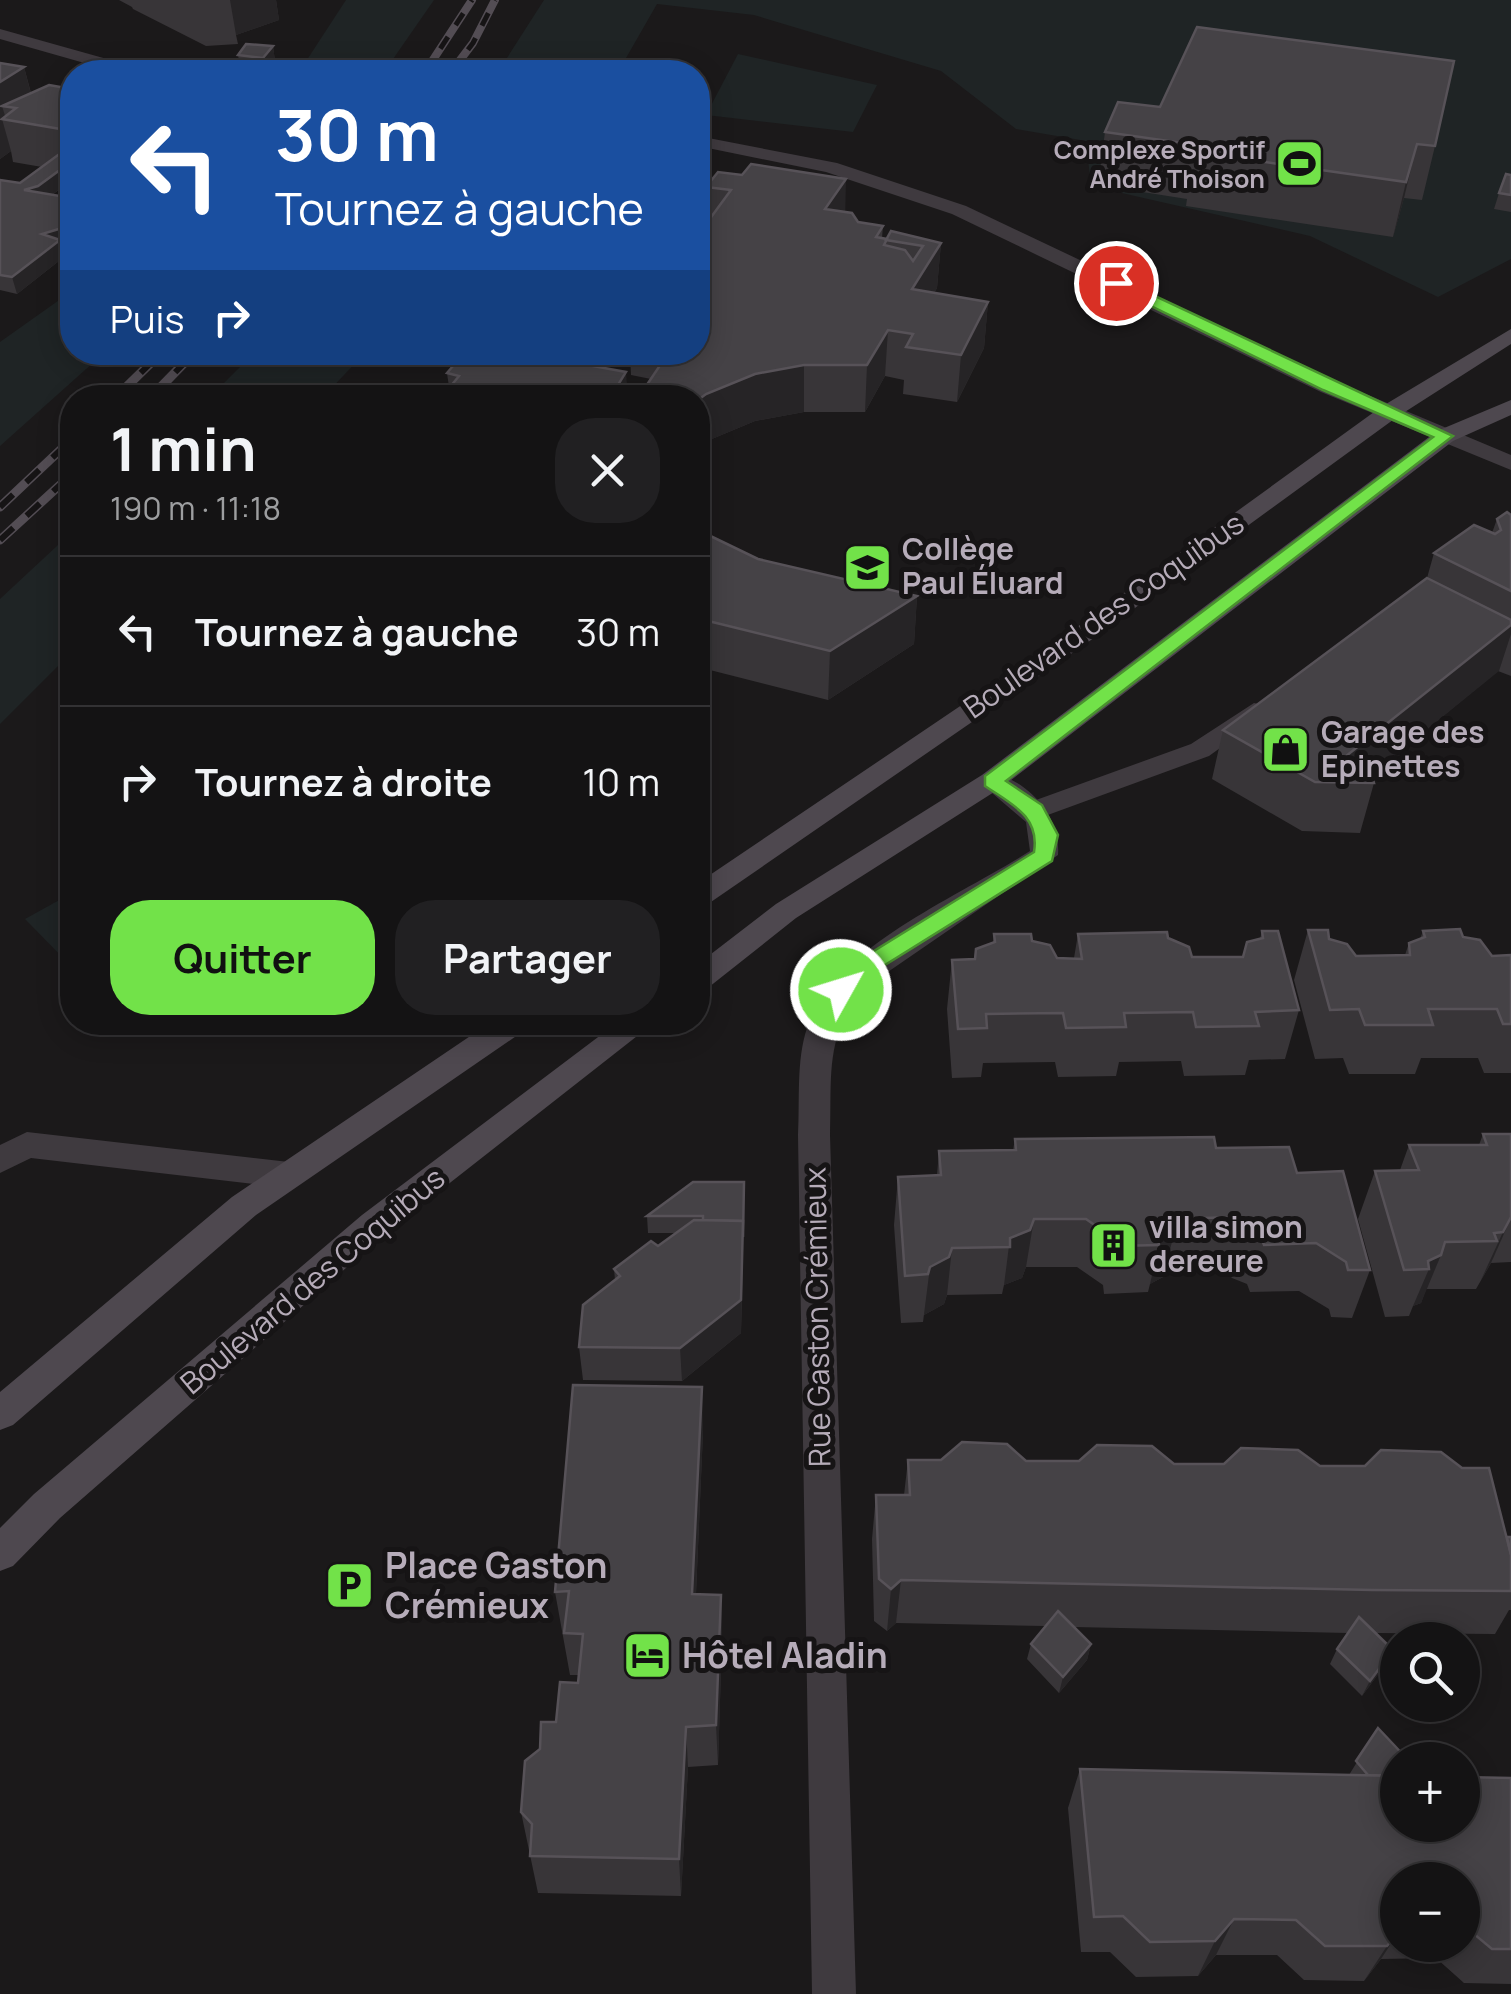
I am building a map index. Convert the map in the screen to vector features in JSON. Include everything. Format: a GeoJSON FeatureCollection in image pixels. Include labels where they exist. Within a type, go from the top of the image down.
{"type":"FeatureCollection","features":[{"type":"Feature","properties":{"kind":"main road","name":"Boulevard des Coquibus"},"geometry":{"type":"LineString","coordinates":[[710,889],[1082,635],[1389,412],[1511,335]]}},
{"type":"Feature","properties":{"kind":"main road","name":"Boulevard des Coquibus"},"geometry":{"type":"LineString","coordinates":[[710,970],[786,911],[992,781],[1445,436],[1511,407]]}},
{"type":"Feature","properties":{"kind":"main road"},"geometry":{"type":"LineString","coordinates":[[0,1414],[244,1206],[495,1035]]}},
{"type":"Feature","properties":{"kind":"main road","name":"Boulevard des Coquibus"},"geometry":{"type":"LineString","coordinates":[[0,1554],[47,1506],[374,1224],[623,1035]]}},
{"type":"Feature","properties":{"kind":"street"},"geometry":{"type":"LineString","coordinates":[[0,34],[91,60]]}},
{"type":"Feature","properties":{"kind":"street"},"geometry":{"type":"LineString","coordinates":[[710,142],[830,167],[959,210],[1389,412],[1511,463]]}},
{"type":"Feature","properties":{"kind":"street"},"geometry":{"type":"LineString","coordinates":[[992,781],[1035,810],[1200,750],[1280,693]]}},
{"type":"Feature","properties":{"kind":"street","name":"Rue Gaston Crémieux"},"geometry":{"type":"LineString","coordinates":[[834,1994],[814,1134],[822,1024],[841,990],[877,960],[1044,856],[1048,835],[1035,810]]}},
{"type":"Feature","properties":{"kind":"street"},"geometry":{"type":"LineString","coordinates":[[0,1160],[27,1146],[288,1175]]}},
{"type":"Feature","properties":{"kind":"shaded area"},"geometry":{"type":"Polygon","coordinates":[[[346,0],[434,0],[392,60],[307,60],[346,0]]]}},
{"type":"Feature","properties":{"kind":"shaded area","name":"Complexe Sportif André Thoison"},"geometry":{"type":"Polygon","coordinates":[[[544,0],[1511,0],[1511,259],[1438,297],[1310,236],[1091,186],[1086,141],[1016,129],[941,71],[754,15],[657,4],[625,60],[506,60],[544,0]]]}},
{"type":"Feature","properties":{"kind":"shaded area"},"geometry":{"type":"Polygon","coordinates":[[[738,54],[877,85],[853,132],[710,115],[710,107],[738,54]]]}},
{"type":"Feature","properties":{"kind":"shaded area"},"geometry":{"type":"Polygon","coordinates":[[[60,300],[60,365],[91,365],[68,385],[60,385],[60,392],[0,446],[0,342],[60,300]]]}},
{"type":"Feature","properties":{"kind":"shaded area"},"geometry":{"type":"Polygon","coordinates":[[[241,365],[354,365],[334,385],[222,385],[241,365]]]}},
{"type":"Feature","properties":{"kind":"shaded area"},"geometry":{"type":"Polygon","coordinates":[[[60,543],[60,664],[0,724],[0,599],[60,543]]]}},
{"type":"Feature","properties":{"kind":"shaded area"},"geometry":{"type":"Polygon","coordinates":[[[60,900],[60,955],[25,919],[60,900]]]}},
{"type":"Feature","properties":{"kind":"building"},"geometry":{"type":"Polygon","coordinates":[[[1197,27],[1454,61],[1435,146],[1417,144],[1406,182],[1195,152],[1197,145],[1105,132],[1118,102],[1160,107],[1197,27]]]}},
{"type":"Feature","properties":{"kind":"building"},"geometry":{"type":"Polygon","coordinates":[[[246,44],[273,46],[263,58],[238,55],[246,44]]]}},
{"type":"Feature","properties":{"kind":"building"},"geometry":{"type":"Polygon","coordinates":[[[0,63],[24,67],[0,82],[0,63]]]}},
{"type":"Feature","properties":{"kind":"building"},"geometry":{"type":"Polygon","coordinates":[[[49,85],[60,87],[60,129],[2,119],[16,108],[2,106],[49,85]]]}},
{"type":"Feature","properties":{"kind":"building"},"geometry":{"type":"Polygon","coordinates":[[[60,155],[60,170],[38,186],[24,190],[60,196],[60,229],[42,234],[60,240],[12,277],[0,275],[0,180],[20,183],[60,155]]]}},
{"type":"Feature","properties":{"kind":"building"},"geometry":{"type":"Polygon","coordinates":[[[751,164],[846,179],[825,209],[852,213],[858,222],[883,226],[876,237],[887,239],[891,231],[941,243],[912,289],[988,302],[961,355],[906,347],[913,334],[888,330],[867,365],[804,365],[755,374],[710,392],[710,385],[647,385],[660,365],[710,365],[710,219],[731,190],[710,187],[710,182],[718,172],[742,175],[751,164]],[[886,240],[884,245],[905,250],[913,261],[923,246],[886,240]]]}},
{"type":"Feature","properties":{"kind":"building"},"geometry":{"type":"Polygon","coordinates":[[[1506,174],[1511,175],[1511,195],[1499,193],[1506,174]]]}},
{"type":"Feature","properties":{"kind":"building"},"geometry":{"type":"Polygon","coordinates":[[[454,365],[588,365],[626,372],[618,385],[452,385],[459,376],[447,373],[454,365]]]}},
{"type":"Feature","properties":{"kind":"building"},"geometry":{"type":"Polygon","coordinates":[[[1507,512],[1511,515],[1511,591],[1434,553],[1474,525],[1495,534],[1501,530],[1497,519],[1507,512]]]}},
{"type":"Feature","properties":{"kind":"building"},"geometry":{"type":"Polygon","coordinates":[[[710,536],[758,559],[917,596],[830,651],[710,621],[710,536]]]}},
{"type":"Feature","properties":{"kind":"building"},"geometry":{"type":"Polygon","coordinates":[[[1427,578],[1511,620],[1511,625],[1331,768],[1370,769],[1374,783],[1315,782],[1223,730],[1427,578]]]}},
{"type":"Feature","properties":{"kind":"building"},"geometry":{"type":"Polygon","coordinates":[[[1460,929],[1463,937],[1480,940],[1492,956],[1511,955],[1511,1024],[1503,1024],[1497,1009],[1428,1009],[1433,1025],[1365,1025],[1359,1009],[1330,1010],[1308,930],[1328,930],[1329,939],[1347,944],[1356,956],[1410,955],[1409,943],[1425,937],[1423,931],[1460,929]]]}},
{"type":"Feature","properties":{"kind":"building"},"geometry":{"type":"Polygon","coordinates":[[[1262,931],[1278,931],[1299,1010],[1255,1012],[1259,1026],[1196,1027],[1193,1012],[1124,1013],[1126,1027],[1066,1028],[1063,1013],[986,1014],[987,1028],[958,1029],[952,960],[975,959],[976,949],[995,942],[994,934],[1031,934],[1032,941],[1050,945],[1057,958],[1082,959],[1078,934],[1167,932],[1168,938],[1189,947],[1192,957],[1243,957],[1247,942],[1263,938],[1262,931]]]}},
{"type":"Feature","properties":{"kind":"building"},"geometry":{"type":"Polygon","coordinates":[[[1483,1134],[1511,1134],[1511,1217],[1503,1232],[1494,1233],[1497,1241],[1445,1242],[1441,1255],[1428,1261],[1429,1269],[1404,1270],[1375,1171],[1419,1170],[1409,1145],[1487,1145],[1483,1134]]]}},
{"type":"Feature","properties":{"kind":"building"},"geometry":{"type":"Polygon","coordinates":[[[1214,1137],[1216,1148],[1289,1147],[1297,1173],[1343,1171],[1370,1270],[1348,1270],[1346,1262],[1316,1243],[1264,1245],[1261,1237],[1246,1231],[1233,1217],[1175,1219],[1175,1230],[1158,1237],[1159,1245],[1115,1246],[1113,1238],[1086,1219],[1034,1219],[1030,1230],[1010,1238],[1010,1247],[952,1248],[949,1257],[930,1267],[928,1274],[905,1276],[898,1177],[941,1175],[939,1151],[1016,1150],[1015,1139],[1214,1137]]]}},
{"type":"Feature","properties":{"kind":"building"},"geometry":{"type":"Polygon","coordinates":[[[693,1182],[744,1182],[743,1237],[743,1221],[647,1216],[693,1182]]]}},
{"type":"Feature","properties":{"kind":"building"},"geometry":{"type":"Polygon","coordinates":[[[694,1220],[743,1221],[741,1300],[680,1348],[579,1347],[583,1305],[620,1276],[614,1269],[651,1241],[658,1246],[694,1220]]]}},
{"type":"Feature","properties":{"kind":"building","name":"Hôtel Aladin"},"geometry":{"type":"Polygon","coordinates":[[[573,1385],[702,1387],[692,1594],[721,1595],[716,1725],[686,1727],[679,1859],[530,1856],[532,1824],[521,1812],[525,1761],[540,1749],[541,1722],[556,1722],[560,1682],[578,1683],[583,1634],[564,1633],[569,1591],[555,1592],[573,1385]]]}},
{"type":"Feature","properties":{"kind":"building"},"geometry":{"type":"Polygon","coordinates":[[[962,1442],[1007,1444],[1026,1461],[1079,1461],[1097,1445],[1152,1446],[1174,1464],[1224,1464],[1241,1448],[1298,1450],[1320,1466],[1365,1466],[1381,1450],[1441,1452],[1462,1468],[1489,1468],[1511,1555],[1511,1591],[901,1580],[891,1589],[879,1579],[876,1495],[910,1495],[908,1460],[941,1460],[962,1442]]]}},
{"type":"Feature","properties":{"kind":"building"},"geometry":{"type":"Polygon","coordinates":[[[1058,1611],[1091,1644],[1063,1677],[1031,1644],[1058,1611]]]}},
{"type":"Feature","properties":{"kind":"building"},"geometry":{"type":"Polygon","coordinates":[[[1359,1617],[1380,1637],[1380,1668],[1370,1681],[1337,1649],[1359,1617]]]}},
{"type":"Feature","properties":{"kind":"building"},"geometry":{"type":"Polygon","coordinates":[[[1378,1728],[1391,1742],[1380,1742],[1380,1775],[1368,1775],[1356,1761],[1378,1728]]]}},
{"type":"Feature","properties":{"kind":"building"},"geometry":{"type":"Polygon","coordinates":[[[1080,1769],[1380,1776],[1380,1842],[1480,1842],[1480,1777],[1511,1778],[1511,1949],[1492,1949],[1480,1939],[1480,1862],[1380,1862],[1380,1946],[1325,1946],[1296,1920],[1234,1919],[1215,1941],[1150,1942],[1123,1916],[1094,1917],[1080,1769]]]}},
{"type":"Feature","properties":{"kind":"railway"},"geometry":{"type":"LineString","coordinates":[[433,60],[472,0]]}},
{"type":"Feature","properties":{"kind":"railway"},"geometry":{"type":"LineString","coordinates":[[460,60],[495,0]]}},
{"type":"Feature","properties":{"kind":"railway"},"geometry":{"type":"LineString","coordinates":[[128,385],[149,365]]}},
{"type":"Feature","properties":{"kind":"railway"},"geometry":{"type":"LineString","coordinates":[[163,385],[182,365]]}},
{"type":"Feature","properties":{"kind":"railway"},"geometry":{"type":"LineString","coordinates":[[0,507],[60,450]]}},
{"type":"Feature","properties":{"kind":"railway"},"geometry":{"type":"LineString","coordinates":[[0,540],[60,485]]}},
{"type":"Feature","properties":{"kind":"place","name":"Complexe Sportif André Thoison"},"geometry":{"type":"Point","coordinates":[1300,164]}},
{"type":"Feature","properties":{"kind":"place","name":"Collège Paul Éluard"},"geometry":{"type":"Point","coordinates":[867,567]}},
{"type":"Feature","properties":{"kind":"place","name":"Garage des Epinettes"},"geometry":{"type":"Point","coordinates":[1286,750]}},
{"type":"Feature","properties":{"kind":"place","name":"villa simon dereure"},"geometry":{"type":"Point","coordinates":[1114,1245]}},
{"type":"Feature","properties":{"kind":"place","name":"Place Gaston Crémieux"},"geometry":{"type":"Point","coordinates":[350,1586]}},
{"type":"Feature","properties":{"kind":"place","name":"Hôtel Aladin"},"geometry":{"type":"Point","coordinates":[647,1656]}},
{"type":"Feature","properties":{"kind":"route"},"geometry":{"type":"LineString","coordinates":[[841,990],[877,960],[1044,856],[1048,835],[1035,810],[992,781],[1445,436],[1329,387],[1116,283]]}}]}
